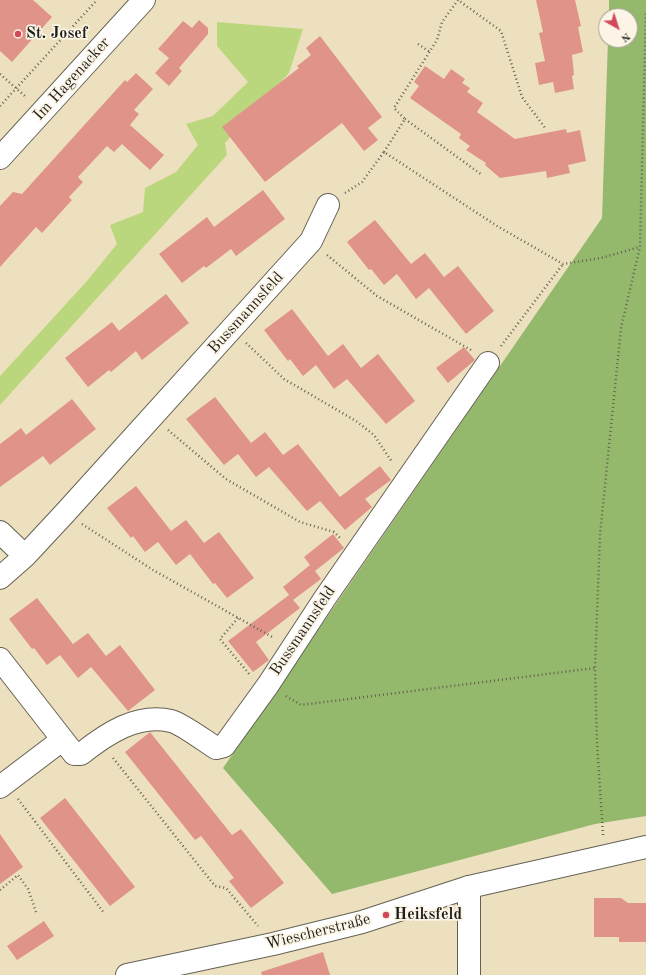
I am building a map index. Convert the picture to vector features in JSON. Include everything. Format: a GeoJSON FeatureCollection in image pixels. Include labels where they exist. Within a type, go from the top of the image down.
{"type":"FeatureCollection","features":[{"type":"Feature","properties":{"kind":"street","name":"Im Hagenacker"},"geometry":{"type":"LineString","coordinates":[[0,158],[144,0]]}},
{"type":"Feature","properties":{"kind":"street","name":"Bussmannsfeld"},"geometry":{"type":"LineString","coordinates":[[0,578],[25,556],[65,513],[312,242],[328,205]]}},
{"type":"Feature","properties":{"kind":"street","name":"Bussmannsfeld"},"geometry":{"type":"LineString","coordinates":[[0,660],[74,754],[81,754],[99,740],[131,724],[149,719],[172,721],[216,748],[224,746],[405,481],[488,363]]}},
{"type":"Feature","properties":{"kind":"street"},"geometry":{"type":"LineString","coordinates":[[0,532],[25,556]]}},
{"type":"Feature","properties":{"kind":"street"},"geometry":{"type":"LineString","coordinates":[[3,785],[62,740]]}},
{"type":"Feature","properties":{"kind":"street","name":"Wiescherstraße"},"geometry":{"type":"LineString","coordinates":[[127,975],[273,944],[362,922],[469,887],[646,847]]}},
{"type":"Feature","properties":{"kind":"street"},"geometry":{"type":"LineString","coordinates":[[469,887],[470,975]]}},
{"type":"Feature","properties":{"kind":"path"},"geometry":{"type":"LineString","coordinates":[[0,106],[97,0]]}},
{"type":"Feature","properties":{"kind":"path"},"geometry":{"type":"LineString","coordinates":[[482,175],[405,119],[394,108],[437,40],[442,22],[458,0],[500,31],[522,97],[546,129]]}},
{"type":"Feature","properties":{"kind":"path"},"geometry":{"type":"LineString","coordinates":[[603,857],[595,668],[600,535],[621,328],[640,247],[646,11]]}},
{"type":"Feature","properties":{"kind":"path"},"geometry":{"type":"LineString","coordinates":[[418,44],[430,52]]}},
{"type":"Feature","properties":{"kind":"path"},"geometry":{"type":"LineString","coordinates":[[0,74],[42,111]]}},
{"type":"Feature","properties":{"kind":"path"},"geometry":{"type":"LineString","coordinates":[[328,205],[362,182],[384,152],[405,119]]}},
{"type":"Feature","properties":{"kind":"path"},"geometry":{"type":"LineString","coordinates":[[384,152],[497,226],[563,264],[600,258],[640,247]]}},
{"type":"Feature","properties":{"kind":"path"},"geometry":{"type":"LineString","coordinates":[[312,242],[377,296],[401,312],[460,342],[488,363],[563,264]]}},
{"type":"Feature","properties":{"kind":"path"},"geometry":{"type":"LineString","coordinates":[[231,330],[284,379],[356,421],[374,436],[405,481]]}},
{"type":"Feature","properties":{"kind":"path"},"geometry":{"type":"LineString","coordinates":[[152,417],[226,479],[300,522],[334,532],[355,554]]}},
{"type":"Feature","properties":{"kind":"path"},"geometry":{"type":"LineString","coordinates":[[65,513],[152,570],[292,648]]}},
{"type":"Feature","properties":{"kind":"path"},"geometry":{"type":"LineString","coordinates":[[238,618],[220,639],[265,688],[301,705],[595,668]]}},
{"type":"Feature","properties":{"kind":"path"},"geometry":{"type":"LineString","coordinates":[[99,740],[215,886],[226,888],[273,944]]}},
{"type":"Feature","properties":{"kind":"path"},"geometry":{"type":"LineString","coordinates":[[3,785],[104,913]]}},
{"type":"Feature","properties":{"kind":"path"},"geometry":{"type":"LineString","coordinates":[[0,890],[18,875],[28,889],[36,912]]}},
{"type":"Feature","properties":{"kind":"green space"},"geometry":{"type":"Polygon","coordinates":[[[609,0],[646,0],[646,816],[595,824],[332,894],[223,768],[602,218],[608,48],[638,48],[638,8],[609,8],[609,0]]]}},
{"type":"Feature","properties":{"kind":"green space"},"geometry":{"type":"Polygon","coordinates":[[[217,22],[303,29],[289,73],[225,143],[227,155],[0,405],[0,376],[87,281],[117,244],[110,225],[143,212],[145,188],[176,172],[198,145],[186,124],[213,116],[248,82],[217,46],[217,22]]]}},
{"type":"Feature","properties":{"kind":"building","name":"St. Josef"},"geometry":{"type":"Polygon","coordinates":[[[0,0],[33,0],[52,17],[12,62],[0,51],[0,0]]]}},
{"type":"Feature","properties":{"kind":"building"},"geometry":{"type":"Polygon","coordinates":[[[536,0],[575,0],[581,26],[578,27],[583,52],[572,55],[574,75],[572,76],[574,89],[555,93],[553,82],[539,85],[535,63],[545,61],[539,33],[543,32],[536,0]]]}},
{"type":"Feature","properties":{"kind":"building"},"geometry":{"type":"Polygon","coordinates":[[[199,20],[208,28],[208,34],[179,68],[182,71],[169,86],[155,73],[169,58],[158,49],[183,21],[192,28],[199,20]]]}},
{"type":"Feature","properties":{"kind":"building"},"geometry":{"type":"Polygon","coordinates":[[[320,36],[382,117],[368,128],[378,140],[364,151],[342,123],[265,182],[222,127],[299,68],[297,66],[311,55],[306,48],[320,36]]]}},
{"type":"Feature","properties":{"kind":"building"},"geometry":{"type":"Polygon","coordinates":[[[425,66],[444,79],[451,69],[465,79],[462,83],[470,88],[467,92],[483,103],[477,112],[515,139],[566,129],[567,133],[580,130],[586,161],[568,165],[570,173],[547,178],[546,171],[500,178],[485,165],[486,163],[466,150],[470,146],[459,138],[461,134],[410,98],[419,86],[414,82],[425,66]]]}},
{"type":"Feature","properties":{"kind":"building"},"geometry":{"type":"Polygon","coordinates":[[[136,73],[153,89],[134,110],[139,114],[130,125],[164,155],[150,170],[122,144],[114,152],[107,146],[78,177],[83,182],[69,197],[72,200],[42,233],[36,227],[0,267],[0,206],[13,192],[22,194],[125,80],[127,82],[136,73]]]}},
{"type":"Feature","properties":{"kind":"building"},"geometry":{"type":"Polygon","coordinates":[[[263,190],[285,219],[236,256],[231,249],[206,268],[204,266],[182,283],[159,254],[207,217],[214,227],[263,190]]]}},
{"type":"Feature","properties":{"kind":"building"},"geometry":{"type":"Polygon","coordinates":[[[375,220],[411,264],[425,253],[444,277],[458,266],[494,311],[466,334],[429,288],[416,299],[397,274],[384,285],[371,269],[369,270],[347,242],[375,220]]]}},
{"type":"Feature","properties":{"kind":"building"},"geometry":{"type":"Polygon","coordinates":[[[166,294],[189,323],[142,360],[136,351],[111,372],[109,370],[88,387],[65,358],[112,322],[119,331],[166,294]]]}},
{"type":"Feature","properties":{"kind":"building"},"geometry":{"type":"Polygon","coordinates":[[[292,309],[328,356],[343,344],[361,368],[378,354],[415,401],[386,424],[347,379],[334,389],[316,365],[303,376],[290,359],[288,361],[264,330],[292,309]]]}},
{"type":"Feature","properties":{"kind":"building"},"geometry":{"type":"Polygon","coordinates":[[[464,347],[475,360],[448,383],[436,368],[464,347]]]}},
{"type":"Feature","properties":{"kind":"building"},"geometry":{"type":"Polygon","coordinates":[[[215,397],[251,443],[265,432],[283,455],[298,444],[340,497],[380,466],[391,480],[365,499],[372,507],[345,530],[320,501],[307,511],[269,467],[256,477],[238,454],[224,465],[186,419],[215,397]]]}},
{"type":"Feature","properties":{"kind":"building"},"geometry":{"type":"Polygon","coordinates":[[[72,399],[96,429],[50,465],[43,456],[0,487],[0,444],[21,428],[26,435],[72,399]]]}},
{"type":"Feature","properties":{"kind":"building"},"geometry":{"type":"Polygon","coordinates":[[[136,486],[171,531],[186,520],[204,543],[219,532],[254,578],[227,598],[215,583],[213,584],[190,554],[176,565],[158,542],[145,552],[133,536],[131,538],[107,508],[136,486]]]}},
{"type":"Feature","properties":{"kind":"building"},"geometry":{"type":"Polygon","coordinates":[[[333,534],[344,548],[315,571],[321,579],[293,600],[283,587],[310,565],[304,557],[333,534]]]}},
{"type":"Feature","properties":{"kind":"building"},"geometry":{"type":"Polygon","coordinates":[[[289,595],[300,608],[256,642],[269,660],[253,672],[228,641],[289,595]]]}},
{"type":"Feature","properties":{"kind":"building"},"geometry":{"type":"Polygon","coordinates":[[[37,598],[73,644],[88,633],[106,656],[120,645],[155,690],[128,711],[91,667],[78,678],[60,655],[47,665],[34,648],[32,649],[9,619],[37,598]]]}},
{"type":"Feature","properties":{"kind":"building"},"geometry":{"type":"Polygon","coordinates":[[[150,732],[232,835],[241,829],[284,883],[251,908],[229,881],[234,878],[201,836],[195,840],[125,752],[150,732]]]}},
{"type":"Feature","properties":{"kind":"building"},"geometry":{"type":"Polygon","coordinates":[[[65,798],[135,887],[110,906],[40,818],[65,798]]]}},
{"type":"Feature","properties":{"kind":"building"},"geometry":{"type":"Polygon","coordinates":[[[0,834],[23,867],[0,884],[0,834]]]}},
{"type":"Feature","properties":{"kind":"building"},"geometry":{"type":"Polygon","coordinates":[[[594,898],[621,898],[628,903],[646,903],[646,942],[619,942],[619,937],[594,937],[594,898]]]}},
{"type":"Feature","properties":{"kind":"building"},"geometry":{"type":"Polygon","coordinates":[[[44,921],[54,936],[17,960],[7,946],[44,921]]]}},
{"type":"Feature","properties":{"kind":"building"},"geometry":{"type":"Polygon","coordinates":[[[323,952],[330,975],[262,975],[261,972],[323,952]]]}},
{"type":"Feature","properties":{"kind":"place","name":"St. Josef"},"geometry":{"type":"Point","coordinates":[18,34]}},
{"type":"Feature","properties":{"kind":"place","name":"Heiksfeld"},"geometry":{"type":"Point","coordinates":[386,915]}}]}
